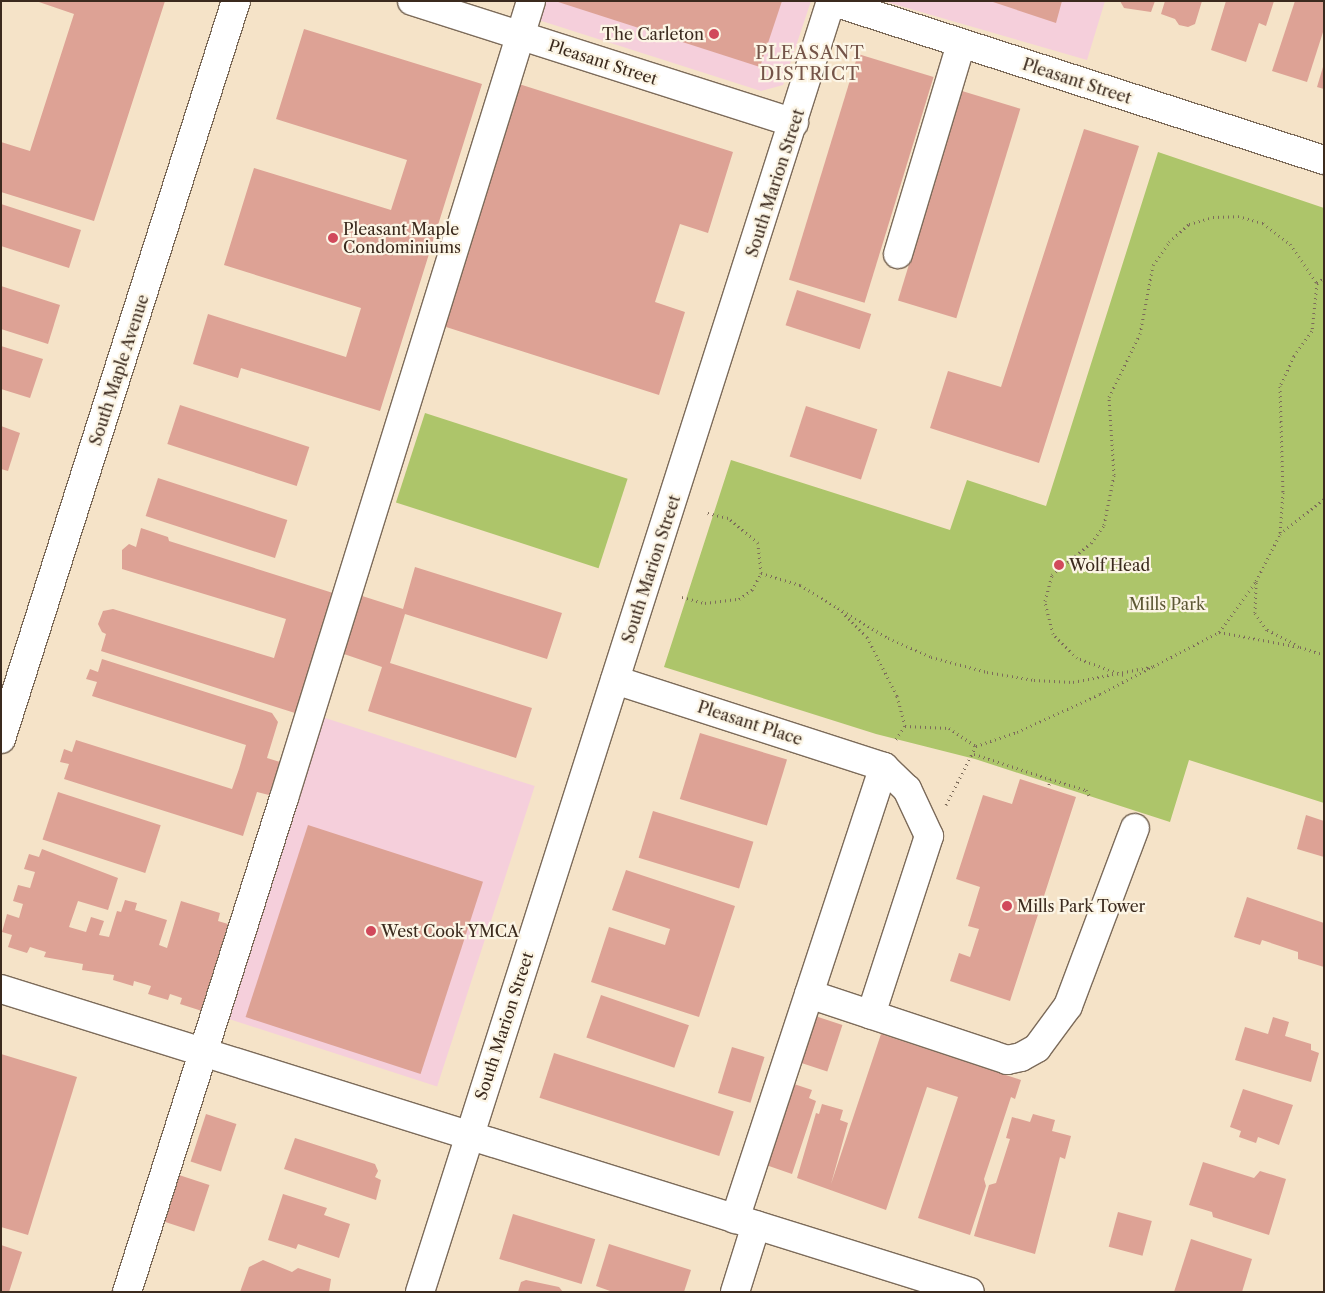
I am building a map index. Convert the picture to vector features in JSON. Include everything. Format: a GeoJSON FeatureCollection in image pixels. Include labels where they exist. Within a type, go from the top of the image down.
{"type":"FeatureCollection","features":[{"type":"Feature","properties":{"kind":"street","name":"South Maple Avenue"},"geometry":{"type":"LineString","coordinates":[[1,739],[236,1]]}},
{"type":"Feature","properties":{"kind":"street","name":"Pleasant Street"},"geometry":{"type":"LineString","coordinates":[[412,1],[794,123]]}},
{"type":"Feature","properties":{"kind":"street"},"geometry":{"type":"LineString","coordinates":[[127,1292],[531,1]]}},
{"type":"Feature","properties":{"kind":"street","name":"Pleasant Street"},"geometry":{"type":"LineString","coordinates":[[831,1],[1324,160]]}},
{"type":"Feature","properties":{"kind":"street","name":"South Marion Street"},"geometry":{"type":"LineString","coordinates":[[420,1292],[794,123],[831,1]]}},
{"type":"Feature","properties":{"kind":"street"},"geometry":{"type":"LineString","coordinates":[[898,254],[961,44]]}},
{"type":"Feature","properties":{"kind":"street","name":"Pleasant Place"},"geometry":{"type":"LineString","coordinates":[[615,680],[888,756]]}},
{"type":"Feature","properties":{"kind":"street"},"geometry":{"type":"LineString","coordinates":[[735,1292],[746,1222],[809,994],[888,756]]}},
{"type":"Feature","properties":{"kind":"street"},"geometry":{"type":"LineString","coordinates":[[871,1015],[929,836],[907,789],[888,756]]}},
{"type":"Feature","properties":{"kind":"street"},"geometry":{"type":"LineString","coordinates":[[809,994],[1007,1060],[1037,1048],[1068,1006],[1135,828]]}},
{"type":"Feature","properties":{"kind":"street"},"geometry":{"type":"LineString","coordinates":[[1,989],[970,1292]]}},
{"type":"Feature","properties":{"kind":"path"},"geometry":{"type":"LineString","coordinates":[[976,746],[1017,732],[1162,664],[1218,633],[1256,581],[1280,534],[1283,492],[1280,386],[1294,356],[1312,331],[1317,283],[1290,244],[1263,224],[1238,216],[1213,216],[1189,224],[1168,242],[1153,265],[1140,334],[1109,397],[1114,475],[1104,525],[1091,543],[1052,574],[1045,601],[1053,634],[1077,658],[1123,674]]}},
{"type":"Feature","properties":{"kind":"path"},"geometry":{"type":"LineString","coordinates":[[1317,283],[1324,278]]}},
{"type":"Feature","properties":{"kind":"path"},"geometry":{"type":"LineString","coordinates":[[1280,534],[1324,499]]}},
{"type":"Feature","properties":{"kind":"path"},"geometry":{"type":"LineString","coordinates":[[682,597],[705,603],[739,599],[752,590],[761,574],[758,544],[728,518],[708,513]]}},
{"type":"Feature","properties":{"kind":"path"},"geometry":{"type":"LineString","coordinates":[[761,574],[800,585],[888,638],[931,658],[987,672],[1034,680],[1073,682],[1123,674],[1162,664]]}},
{"type":"Feature","properties":{"kind":"path"},"geometry":{"type":"LineString","coordinates":[[1256,581],[1255,613],[1267,630],[1300,647]]}},
{"type":"Feature","properties":{"kind":"path"},"geometry":{"type":"LineString","coordinates":[[838,608],[867,637],[897,696],[905,726],[888,756]]}},
{"type":"Feature","properties":{"kind":"path"},"geometry":{"type":"LineString","coordinates":[[1218,633],[1300,647],[1324,655]]}},
{"type":"Feature","properties":{"kind":"path"},"geometry":{"type":"LineString","coordinates":[[905,726],[949,728],[976,746]]}},
{"type":"Feature","properties":{"kind":"path"},"geometry":{"type":"LineString","coordinates":[[941,815],[974,754],[976,746]]}},
{"type":"Feature","properties":{"kind":"path"},"geometry":{"type":"LineString","coordinates":[[974,754],[1086,790],[1089,795]]}},
{"type":"Feature","properties":{"kind":"path"},"geometry":{"type":"LineString","coordinates":[[1049,785],[1050,780]]}},
{"type":"Feature","properties":{"kind":"shaded area"},"geometry":{"type":"Polygon","coordinates":[[[531,1],[811,1],[783,85],[761,91],[526,16],[531,1]]]}},
{"type":"Feature","properties":{"kind":"shaded area"},"geometry":{"type":"Polygon","coordinates":[[[883,1],[1105,1],[1087,60],[883,1]]]}},
{"type":"Feature","properties":{"kind":"shaded area"},"geometry":{"type":"Polygon","coordinates":[[[316,715],[535,786],[437,1087],[218,1016],[316,715]]]}},
{"type":"Feature","properties":{"kind":"green space","name":"Mills Park"},"geometry":{"type":"Polygon","coordinates":[[[1158,152],[1324,208],[1324,803],[1189,760],[1170,822],[975,759],[876,734],[664,667],[731,460],[950,530],[967,480],[1046,506],[1158,152]]]}},
{"type":"Feature","properties":{"kind":"green space"},"geometry":{"type":"Polygon","coordinates":[[[425,413],[628,479],[599,568],[396,502],[425,413]]]}},
{"type":"Feature","properties":{"kind":"building"},"geometry":{"type":"Polygon","coordinates":[[[36,1],[165,1],[94,221],[1,192],[1,142],[30,151],[74,14],[36,1]]]}},
{"type":"Feature","properties":{"kind":"building","name":"The Carleton"},"geometry":{"type":"Polygon","coordinates":[[[555,1],[782,1],[760,67],[555,1]]]}},
{"type":"Feature","properties":{"kind":"building"},"geometry":{"type":"Polygon","coordinates":[[[990,1],[1062,1],[1056,23],[990,1]]]}},
{"type":"Feature","properties":{"kind":"building"},"geometry":{"type":"Polygon","coordinates":[[[1120,1],[1155,1],[1151,12],[1124,8],[1120,1]]]}},
{"type":"Feature","properties":{"kind":"building"},"geometry":{"type":"Polygon","coordinates":[[[1165,1],[1202,1],[1195,24],[1188,27],[1179,25],[1175,19],[1161,14],[1165,1]]]}},
{"type":"Feature","properties":{"kind":"building"},"geometry":{"type":"Polygon","coordinates":[[[1226,1],[1274,1],[1266,26],[1259,23],[1246,62],[1211,50],[1226,1]]]}},
{"type":"Feature","properties":{"kind":"building"},"geometry":{"type":"Polygon","coordinates":[[[1295,1],[1324,1],[1324,29],[1307,82],[1272,71],[1295,1]]]}},
{"type":"Feature","properties":{"kind":"building","name":"Pleasant Maple Condominiums"},"geometry":{"type":"Polygon","coordinates":[[[304,29],[482,84],[380,411],[241,368],[238,378],[193,364],[208,314],[346,357],[361,308],[224,265],[254,168],[391,210],[407,160],[276,119],[304,29]]]}},
{"type":"Feature","properties":{"kind":"building"},"geometry":{"type":"Polygon","coordinates":[[[858,54],[934,77],[865,303],[789,280],[858,54]]]}},
{"type":"Feature","properties":{"kind":"building"},"geometry":{"type":"Polygon","coordinates":[[[1324,67],[1324,89],[1317,87],[1324,67]]]}},
{"type":"Feature","properties":{"kind":"building"},"geometry":{"type":"Polygon","coordinates":[[[519,84],[733,152],[708,233],[680,224],[655,302],[685,312],[659,395],[443,326],[519,84]]]}},
{"type":"Feature","properties":{"kind":"building"},"geometry":{"type":"Polygon","coordinates":[[[962,91],[1020,109],[956,318],[898,300],[962,91]]]}},
{"type":"Feature","properties":{"kind":"building"},"geometry":{"type":"Polygon","coordinates":[[[1084,129],[1139,146],[1039,463],[930,428],[948,371],[1001,387],[1084,129]]]}},
{"type":"Feature","properties":{"kind":"building"},"geometry":{"type":"Polygon","coordinates":[[[1,204],[81,230],[69,268],[1,246],[1,204]]]}},
{"type":"Feature","properties":{"kind":"building"},"geometry":{"type":"Polygon","coordinates":[[[1,286],[60,305],[48,344],[1,329],[1,286]]]}},
{"type":"Feature","properties":{"kind":"building"},"geometry":{"type":"Polygon","coordinates":[[[797,290],[871,314],[860,349],[786,325],[797,290]]]}},
{"type":"Feature","properties":{"kind":"building"},"geometry":{"type":"Polygon","coordinates":[[[1,346],[43,359],[30,398],[1,389],[1,346]]]}},
{"type":"Feature","properties":{"kind":"building"},"geometry":{"type":"Polygon","coordinates":[[[180,405],[309,447],[297,486],[167,444],[180,405]]]}},
{"type":"Feature","properties":{"kind":"building"},"geometry":{"type":"Polygon","coordinates":[[[806,406],[877,429],[861,480],[790,456],[806,406]]]}},
{"type":"Feature","properties":{"kind":"building"},"geometry":{"type":"Polygon","coordinates":[[[1,426],[20,433],[8,471],[1,469],[1,426]]]}},
{"type":"Feature","properties":{"kind":"building"},"geometry":{"type":"Polygon","coordinates":[[[158,478],[287,520],[275,558],[146,516],[158,478]]]}},
{"type":"Feature","properties":{"kind":"building"},"geometry":{"type":"Polygon","coordinates":[[[141,528],[168,537],[169,541],[333,593],[295,713],[101,651],[106,634],[102,632],[98,624],[103,611],[113,609],[274,658],[286,619],[122,569],[122,550],[129,544],[136,547],[141,528]]]}},
{"type":"Feature","properties":{"kind":"building"},"geometry":{"type":"Polygon","coordinates":[[[415,567],[562,613],[547,659],[405,614],[390,663],[532,708],[516,758],[368,711],[382,667],[341,653],[359,595],[403,609],[415,567]]]}},
{"type":"Feature","properties":{"kind":"building"},"geometry":{"type":"Polygon","coordinates":[[[102,659],[272,713],[278,722],[267,758],[280,762],[269,795],[257,792],[243,836],[64,779],[69,764],[60,762],[64,749],[72,752],[76,740],[232,789],[239,769],[246,745],[92,696],[97,682],[86,679],[90,669],[98,672],[102,659]]]}},
{"type":"Feature","properties":{"kind":"building"},"geometry":{"type":"Polygon","coordinates":[[[700,733],[787,760],[767,826],[680,799],[700,733]]]}},
{"type":"Feature","properties":{"kind":"building","name":"Mills Park Tower"},"geometry":{"type":"Polygon","coordinates":[[[1020,779],[1076,797],[1010,1001],[950,981],[959,953],[970,957],[979,929],[968,926],[980,887],[956,879],[983,795],[1012,804],[1020,779]]]}},
{"type":"Feature","properties":{"kind":"building"},"geometry":{"type":"Polygon","coordinates":[[[58,792],[161,825],[145,873],[43,840],[58,792]]]}},
{"type":"Feature","properties":{"kind":"building"},"geometry":{"type":"Polygon","coordinates":[[[653,811],[753,842],[739,889],[639,858],[653,811]]]}},
{"type":"Feature","properties":{"kind":"building"},"geometry":{"type":"Polygon","coordinates":[[[1306,815],[1324,821],[1324,857],[1297,849],[1306,815]]]}},
{"type":"Feature","properties":{"kind":"building","name":"West Cook YMCA"},"geometry":{"type":"Polygon","coordinates":[[[308,825],[483,882],[421,1074],[246,1017],[308,825]]]}},
{"type":"Feature","properties":{"kind":"building"},"geometry":{"type":"Polygon","coordinates":[[[42,849],[118,878],[108,910],[78,901],[69,927],[86,932],[91,917],[104,921],[99,935],[109,937],[117,911],[121,912],[125,900],[137,903],[135,910],[167,920],[159,945],[167,948],[181,901],[220,913],[218,921],[228,924],[202,1011],[180,1004],[182,998],[170,994],[168,1000],[148,994],[151,986],[134,981],[133,986],[113,980],[114,975],[82,970],[83,964],[44,957],[46,952],[30,947],[27,953],[8,947],[12,935],[2,932],[7,914],[19,918],[23,904],[13,901],[18,885],[30,888],[35,872],[24,869],[29,854],[39,857],[42,849]]]}},
{"type":"Feature","properties":{"kind":"building"},"geometry":{"type":"Polygon","coordinates":[[[626,870],[735,906],[699,1017],[591,982],[609,927],[665,945],[670,929],[612,910],[626,870]]]}},
{"type":"Feature","properties":{"kind":"building"},"geometry":{"type":"Polygon","coordinates":[[[1247,897],[1324,923],[1324,967],[1298,959],[1298,952],[1262,940],[1260,945],[1234,937],[1247,897]]]}},
{"type":"Feature","properties":{"kind":"building"},"geometry":{"type":"Polygon","coordinates":[[[601,995],[689,1025],[674,1068],[586,1038],[601,995]]]}},
{"type":"Feature","properties":{"kind":"building"},"geometry":{"type":"Polygon","coordinates":[[[812,1015],[842,1025],[827,1071],[797,1062],[812,1015]]]}},
{"type":"Feature","properties":{"kind":"building"},"geometry":{"type":"Polygon","coordinates":[[[1273,1017],[1289,1022],[1285,1036],[1311,1044],[1311,1050],[1319,1053],[1311,1082],[1235,1060],[1245,1027],[1268,1034],[1273,1017]]]}},
{"type":"Feature","properties":{"kind":"building"},"geometry":{"type":"Polygon","coordinates":[[[881,1034],[1021,1080],[1015,1099],[1011,1097],[984,1179],[986,1186],[970,1235],[918,1218],[958,1097],[927,1087],[886,1210],[797,1178],[816,1113],[819,1114],[822,1104],[843,1110],[840,1120],[848,1123],[831,1184],[881,1034]]]}},
{"type":"Feature","properties":{"kind":"building"},"geometry":{"type":"Polygon","coordinates":[[[732,1047],[765,1057],[750,1103],[718,1093],[732,1047]]]}},
{"type":"Feature","properties":{"kind":"building"},"geometry":{"type":"Polygon","coordinates":[[[554,1053],[734,1111],[719,1156],[539,1098],[554,1053]]]}},
{"type":"Feature","properties":{"kind":"building"},"geometry":{"type":"Polygon","coordinates":[[[1,1054],[77,1077],[28,1235],[1,1227],[1,1054]]]}},
{"type":"Feature","properties":{"kind":"building"},"geometry":{"type":"Polygon","coordinates":[[[788,1082],[812,1090],[809,1098],[816,1101],[792,1174],[766,1165],[788,1082]]]}},
{"type":"Feature","properties":{"kind":"building"},"geometry":{"type":"Polygon","coordinates":[[[1243,1089],[1293,1105],[1279,1145],[1258,1137],[1256,1143],[1239,1137],[1241,1131],[1230,1127],[1243,1089]]]}},
{"type":"Feature","properties":{"kind":"building"},"geometry":{"type":"Polygon","coordinates":[[[206,1114],[236,1124],[221,1171],[191,1162],[206,1114]]]}},
{"type":"Feature","properties":{"kind":"building"},"geometry":{"type":"Polygon","coordinates":[[[1033,1114],[1055,1120],[1052,1131],[1071,1136],[1065,1159],[1060,1157],[1035,1254],[974,1236],[989,1185],[996,1183],[1010,1139],[1006,1138],[1012,1117],[1030,1122],[1033,1114]]]}},
{"type":"Feature","properties":{"kind":"building"},"geometry":{"type":"Polygon","coordinates":[[[295,1138],[375,1164],[378,1171],[375,1177],[381,1180],[376,1200],[284,1169],[295,1138]]]}},
{"type":"Feature","properties":{"kind":"building"},"geometry":{"type":"Polygon","coordinates":[[[1203,1162],[1254,1178],[1260,1171],[1286,1179],[1269,1235],[1213,1217],[1212,1212],[1189,1205],[1203,1162]]]}},
{"type":"Feature","properties":{"kind":"building"},"geometry":{"type":"Polygon","coordinates":[[[179,1175],[209,1185],[194,1231],[164,1222],[179,1175]]]}},
{"type":"Feature","properties":{"kind":"building"},"geometry":{"type":"Polygon","coordinates":[[[283,1194],[327,1208],[324,1215],[350,1224],[339,1258],[298,1244],[296,1249],[268,1240],[283,1194]]]}},
{"type":"Feature","properties":{"kind":"building"},"geometry":{"type":"Polygon","coordinates":[[[1118,1212],[1152,1221],[1142,1256],[1109,1247],[1118,1212]]]}},
{"type":"Feature","properties":{"kind":"building"},"geometry":{"type":"Polygon","coordinates":[[[513,1214],[595,1239],[582,1284],[499,1259],[513,1214]]]}},
{"type":"Feature","properties":{"kind":"building"},"geometry":{"type":"Polygon","coordinates":[[[1191,1239],[1252,1259],[1242,1292],[1174,1292],[1191,1239]]]}},
{"type":"Feature","properties":{"kind":"building"},"geometry":{"type":"Polygon","coordinates":[[[609,1244],[691,1270],[684,1292],[613,1292],[596,1286],[609,1244]]]}},
{"type":"Feature","properties":{"kind":"building"},"geometry":{"type":"Polygon","coordinates":[[[1,1245],[22,1252],[9,1292],[1,1292],[1,1245]]]}},
{"type":"Feature","properties":{"kind":"building"},"geometry":{"type":"Polygon","coordinates":[[[263,1260],[292,1272],[298,1268],[331,1279],[329,1292],[240,1292],[249,1267],[263,1260]]]}},
{"type":"Feature","properties":{"kind":"building"},"geometry":{"type":"Polygon","coordinates":[[[526,1280],[559,1287],[563,1292],[518,1292],[521,1282],[526,1280]]]}},
{"type":"Feature","properties":{"kind":"place","name":"The Carleton"},"geometry":{"type":"Point","coordinates":[714,34]}},
{"type":"Feature","properties":{"kind":"place","name":"Pleasant Maple Condominiums"},"geometry":{"type":"Point","coordinates":[333,238]}},
{"type":"Feature","properties":{"kind":"place","name":"Wolf Head"},"geometry":{"type":"Point","coordinates":[1059,565]}},
{"type":"Feature","properties":{"kind":"place","name":"Mills Park Tower"},"geometry":{"type":"Point","coordinates":[1007,906]}},
{"type":"Feature","properties":{"kind":"place","name":"West Cook YMCA"},"geometry":{"type":"Point","coordinates":[371,931]}},
{"type":"Feature","properties":{"kind":"district","name":"PLEASANT DISTRICT"},"geometry":{"type":"Point","coordinates":[810,64]}}]}
